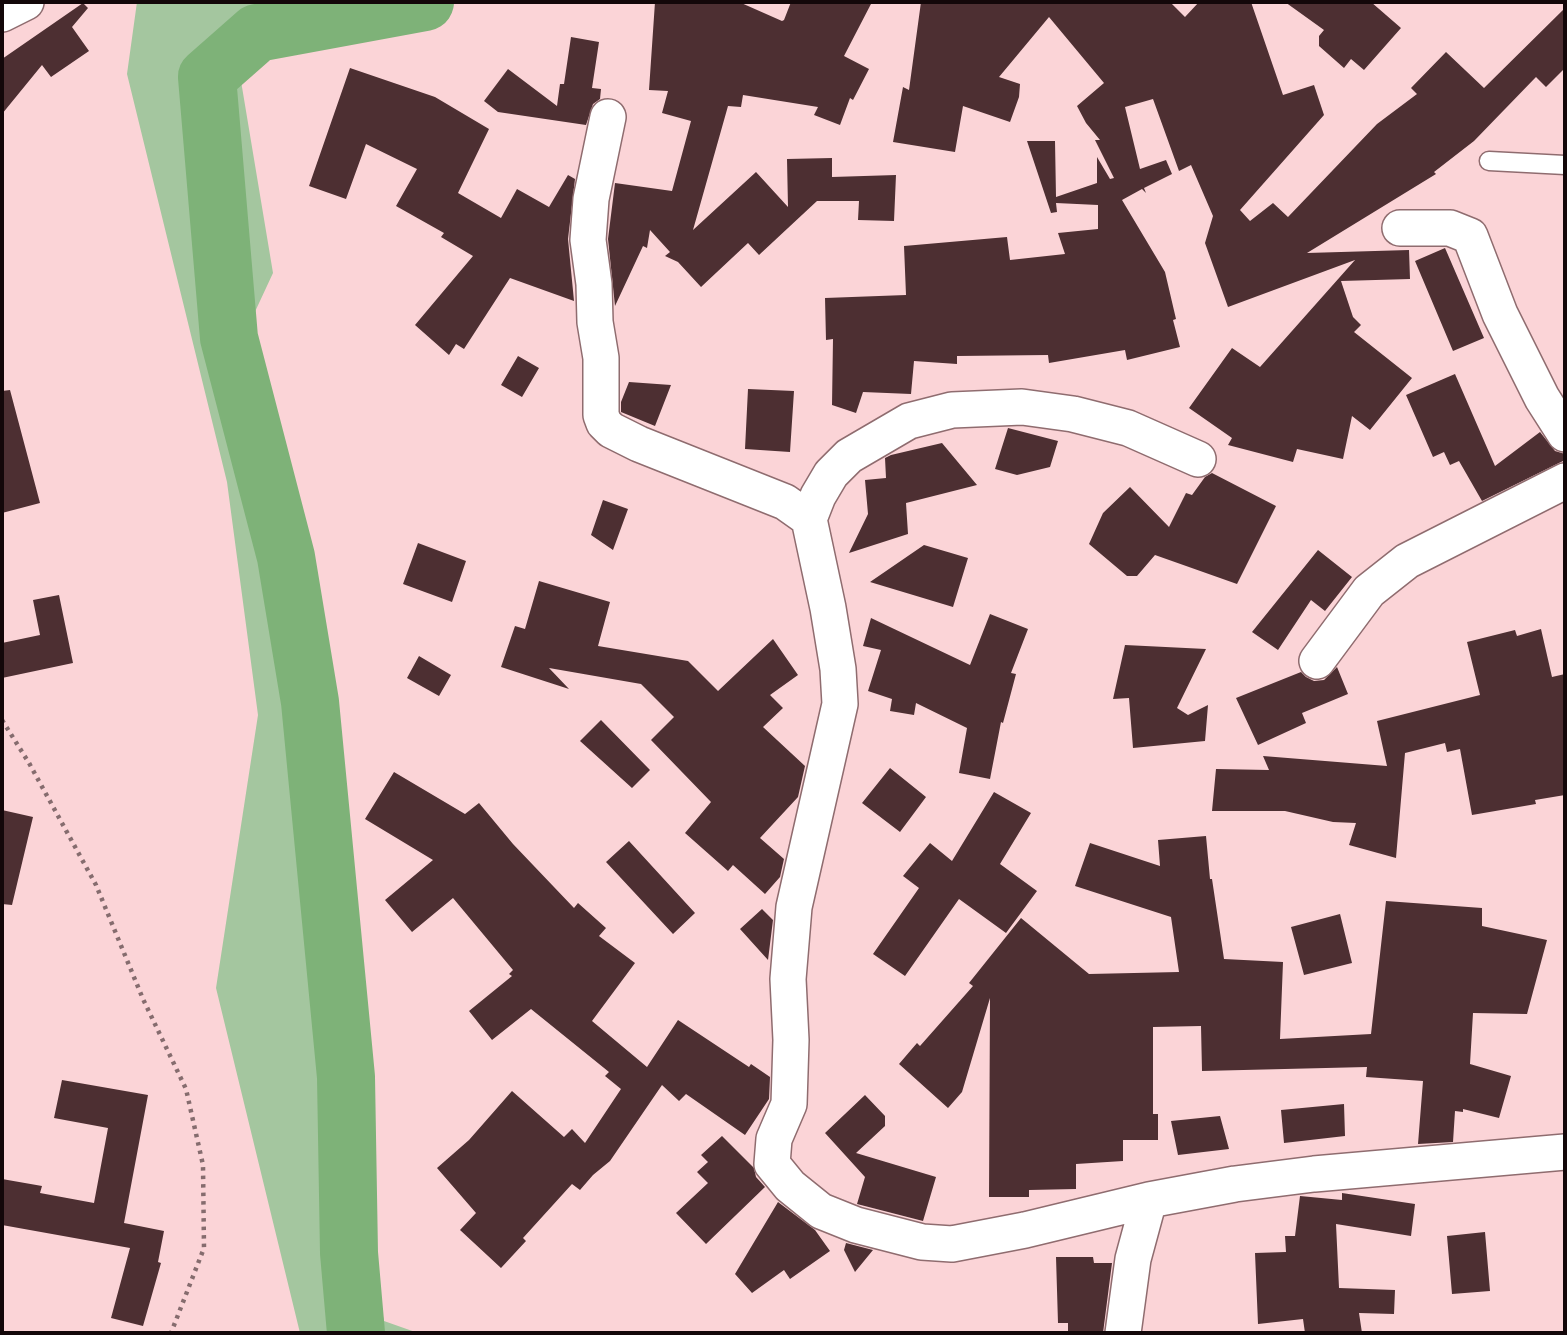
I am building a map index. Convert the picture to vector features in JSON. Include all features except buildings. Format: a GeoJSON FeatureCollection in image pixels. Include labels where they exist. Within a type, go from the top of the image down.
{"type":"FeatureCollection","features":[{"type":"Feature","properties":{"kind":"street"},"geometry":{"type":"LineString","coordinates":[[608,117],[591,199],[589,240],[595,322],[601,358],[601,415],[604,423],[639,444],[785,502],[809,519]]}},
{"type":"Feature","properties":{"kind":"street"},"geometry":{"type":"LineString","coordinates":[[1400,228],[1450,228],[1470,236],[1500,314],[1542,398],[1565,434]]}},
{"type":"Feature","properties":{"kind":"street"},"geometry":{"type":"LineString","coordinates":[[1198,459],[1128,428],[1073,414],[1022,407],[952,410],[909,422],[849,456],[831,474],[809,519],[828,608],[841,704],[794,906],[788,979],[791,1040],[789,1104],[774,1139],[772,1164],[790,1186],[821,1211],[856,1225],[922,1242],[952,1244],[1149,1200],[1235,1184],[1314,1174],[1565,1152]]}},
{"type":"Feature","properties":{"kind":"street"},"geometry":{"type":"LineString","coordinates":[[1317,661],[1369,591],[1407,561],[1565,481]]}},
{"type":"Feature","properties":{"kind":"street"},"geometry":{"type":"LineString","coordinates":[[1123,1333],[1133,1259],[1149,1200]]}},
{"type":"Feature","properties":{"kind":"lane"},"geometry":{"type":"LineString","coordinates":[[1489,160],[1565,165]]}},
{"type":"Feature","properties":{"kind":"path"},"geometry":{"type":"LineString","coordinates":[[2,720],[29,763],[96,885],[143,999],[186,1089],[203,1165],[204,1248],[172,1333]]}},
{"type":"Feature","properties":{"kind":"green space"},"geometry":{"type":"Polygon","coordinates":[[[137,2],[405,2],[233,33],[273,273],[233,359],[313,688],[321,931],[348,1008],[337,1105],[384,1321],[418,1333],[300,1333],[216,988],[258,715],[227,482],[127,74],[137,2]]]}},
{"type":"Feature","properties":{"kind":"waterway"},"geometry":{"type":"LineString","coordinates":[[356,1333],[349,1253],[346,1077],[310,702],[286,557],[229,338],[207,77],[257,33],[425,2]]}}]}
